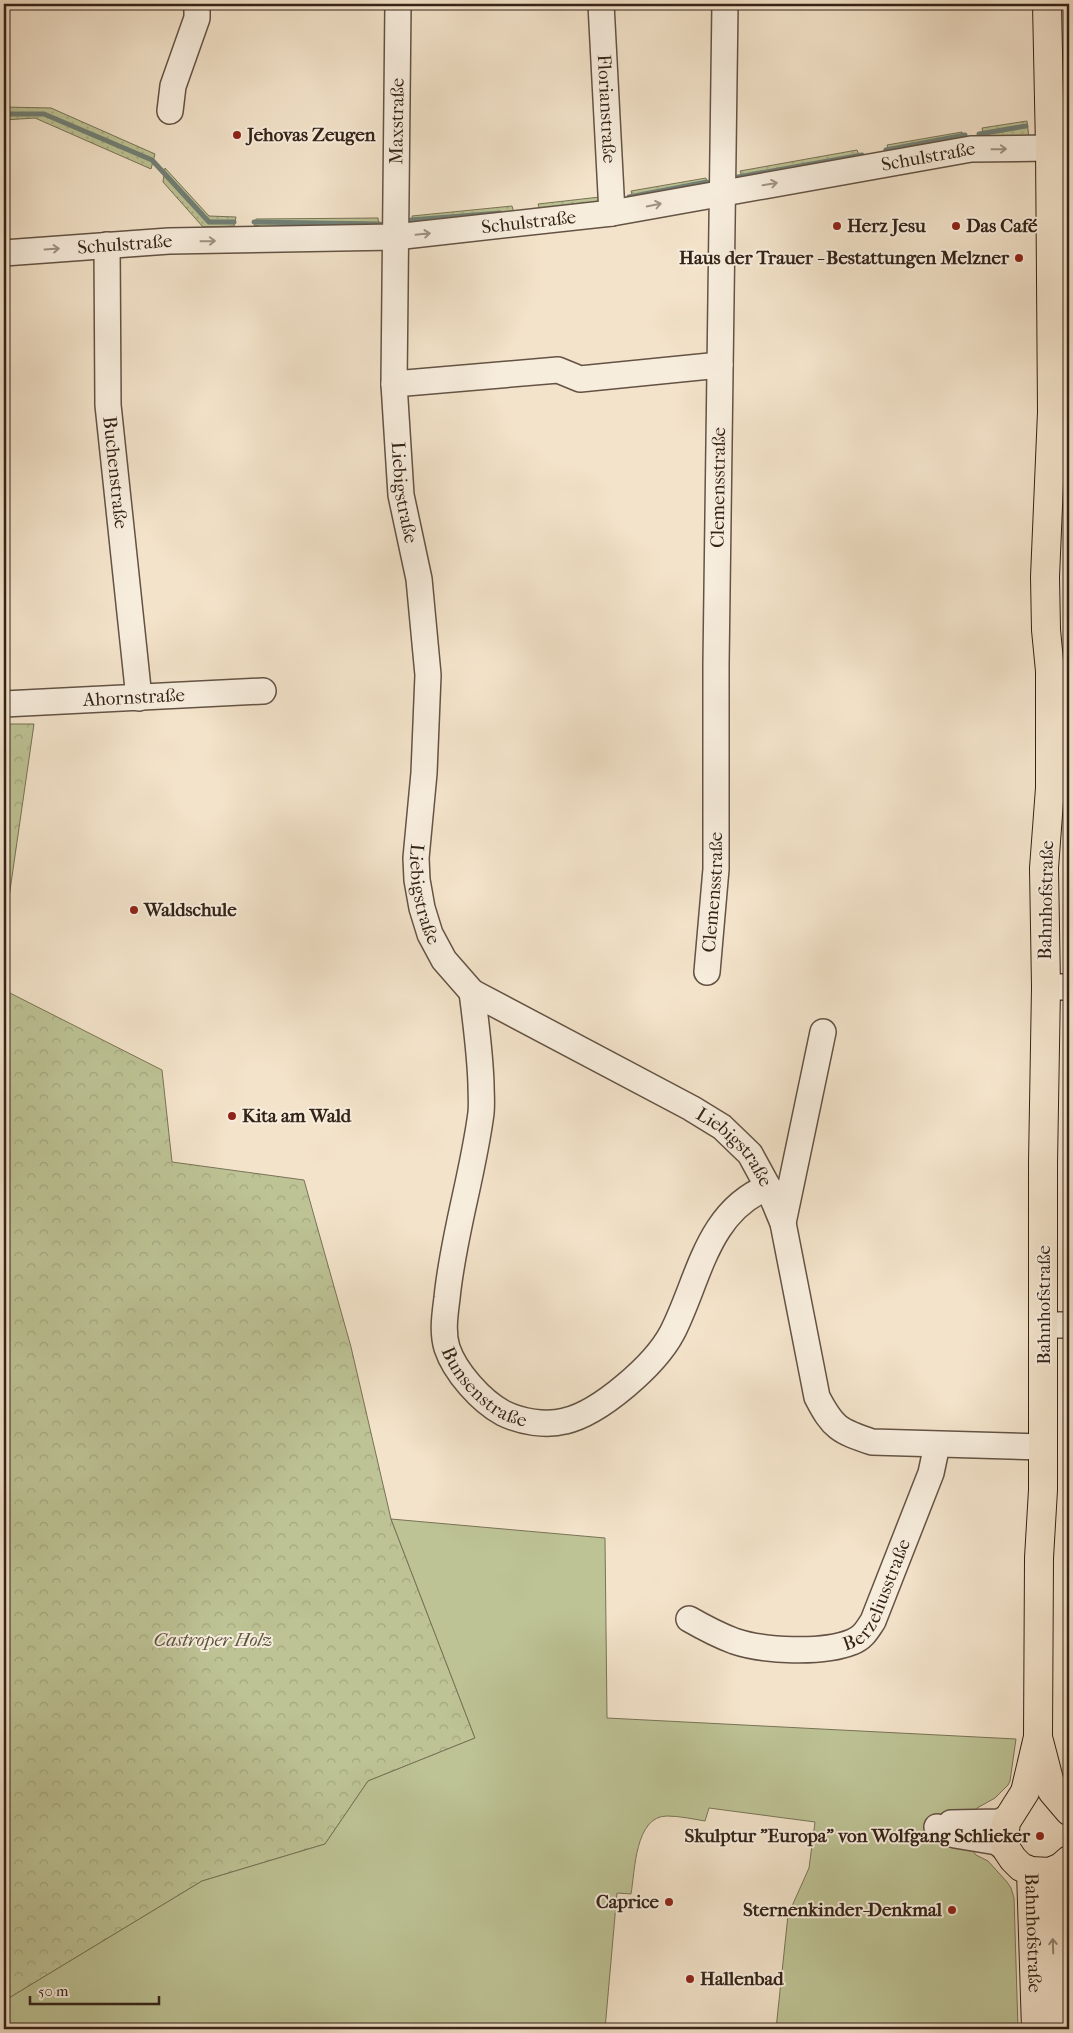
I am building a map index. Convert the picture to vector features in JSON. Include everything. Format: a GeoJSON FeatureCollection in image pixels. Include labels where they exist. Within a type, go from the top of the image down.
{"type":"FeatureCollection","features":[{"type":"Feature","properties":{"kind":"main road","name":"Bahnhofstraße"},"geometry":{"type":"LineString","coordinates":[[1047,4],[1050,148],[1060,228],[1046,577],[1046,630],[1050,671],[1050,788],[1044,868],[1058,987],[1043,1164],[1057,1325],[1044,1448],[1039,1558],[1038,1737],[1026,1792],[1013,1812],[1004,1833],[1007,1850],[1016,1863],[1050,1868]]}},
{"type":"Feature","properties":{"kind":"main road","name":"Bahnhofstraße"},"geometry":{"type":"LineString","coordinates":[[1038,1737],[1052,1791],[1066,1807]]}},
{"type":"Feature","properties":{"kind":"main road"},"geometry":{"type":"LineString","coordinates":[[1013,1812],[1023,1803],[1039,1798],[1047,1798],[1066,1807]]}},
{"type":"Feature","properties":{"kind":"main road","name":"Bahnhofstraße"},"geometry":{"type":"LineString","coordinates":[[1036,2029],[1050,1868]]}},
{"type":"Feature","properties":{"kind":"main road","name":"Bahnhofstraße"},"geometry":{"type":"LineString","coordinates":[[1050,1868],[1058,2029]]}},
{"type":"Feature","properties":{"kind":"street"},"geometry":{"type":"LineString","coordinates":[[170,111],[174,86],[197,18],[197,4]]}},
{"type":"Feature","properties":{"kind":"street","name":"Maxstraße"},"geometry":{"type":"LineString","coordinates":[[394,237],[398,4]]}},
{"type":"Feature","properties":{"kind":"street","name":"Florianstraße"},"geometry":{"type":"LineString","coordinates":[[601,4],[612,213]]}},
{"type":"Feature","properties":{"kind":"street","name":"Clemensstraße"},"geometry":{"type":"LineString","coordinates":[[707,972],[716,868],[725,4]]}},
{"type":"Feature","properties":{"kind":"street","name":"Schulstraße"},"geometry":{"type":"LineString","coordinates":[[4,253],[170,241],[394,237],[612,213],[971,149],[1050,148]]}},
{"type":"Feature","properties":{"kind":"street","name":"Liebigstraße"},"geometry":{"type":"LineString","coordinates":[[394,237],[394,384],[401,494],[419,579],[428,674],[424,773],[416,858],[416,880],[430,934],[444,960],[472,992],[691,1108],[722,1127],[750,1154],[768,1187],[783,1223],[817,1397],[829,1419],[846,1433],[872,1442],[1044,1448]]}},
{"type":"Feature","properties":{"kind":"street","name":"Buchenstraße"},"geometry":{"type":"LineString","coordinates":[[107,245],[108,406],[139,698]]}},
{"type":"Feature","properties":{"kind":"street"},"geometry":{"type":"LineString","coordinates":[[394,384],[558,370],[580,380],[720,365]]}},
{"type":"Feature","properties":{"kind":"street","name":"Ahornstraße"},"geometry":{"type":"LineString","coordinates":[[4,704],[263,691]]}},
{"type":"Feature","properties":{"kind":"street","name":"Bunsenstraße"},"geometry":{"type":"LineString","coordinates":[[472,992],[480,1049],[482,1111],[449,1272],[444,1330],[447,1348],[477,1395],[503,1412],[520,1419],[540,1422],[563,1422],[584,1415],[622,1389],[652,1360],[671,1334],[704,1252],[719,1228],[739,1206],[757,1192],[768,1187]]}},
{"type":"Feature","properties":{"kind":"street","name":"Liebigstraße"},"geometry":{"type":"LineString","coordinates":[[783,1223],[823,1032]]}},
{"type":"Feature","properties":{"kind":"street","name":"Berzeliusstraße"},"geometry":{"type":"LineString","coordinates":[[689,1619],[735,1642],[771,1649],[838,1646],[853,1642],[865,1634],[873,1621],[932,1474],[937,1445]]}},
{"type":"Feature","properties":{"kind":"street","name":"Bahnhofstraße"},"geometry":{"type":"LineString","coordinates":[[1007,1850],[997,1842],[955,1834],[937,1827],[953,1822],[998,1822],[1013,1812]]}},
{"type":"Feature","properties":{"kind":"green space"},"geometry":{"type":"Polygon","coordinates":[[[4,107],[51,108],[155,154],[151,169],[35,118],[4,120],[4,107]]]}},
{"type":"Feature","properties":{"kind":"green space"},"geometry":{"type":"Polygon","coordinates":[[[1027,121],[1029,138],[984,138],[982,128],[1027,121]]]}},
{"type":"Feature","properties":{"kind":"green space"},"geometry":{"type":"Polygon","coordinates":[[[962,132],[963,140],[890,154],[887,145],[962,132]]]}},
{"type":"Feature","properties":{"kind":"green space"},"geometry":{"type":"Polygon","coordinates":[[[857,150],[861,160],[743,179],[740,171],[857,150]]]}},
{"type":"Feature","properties":{"kind":"green space"},"geometry":{"type":"Polygon","coordinates":[[[165,168],[209,216],[236,217],[234,226],[203,227],[163,182],[165,168]]]}},
{"type":"Feature","properties":{"kind":"green space"},"geometry":{"type":"Polygon","coordinates":[[[706,178],[707,184],[633,198],[631,191],[706,178]]]}},
{"type":"Feature","properties":{"kind":"green space"},"geometry":{"type":"Polygon","coordinates":[[[600,197],[600,204],[541,214],[538,204],[600,197]]]}},
{"type":"Feature","properties":{"kind":"green space"},"geometry":{"type":"Polygon","coordinates":[[[512,206],[515,216],[414,223],[412,216],[512,206]]]}},
{"type":"Feature","properties":{"kind":"green space"},"geometry":{"type":"Polygon","coordinates":[[[378,218],[379,227],[272,229],[254,225],[256,219],[378,218]]]}},
{"type":"Feature","properties":{"kind":"green space"},"geometry":{"type":"Polygon","coordinates":[[[4,724],[34,724],[4,932],[4,724]]]}},
{"type":"Feature","properties":{"kind":"green space","name":"Castroper Holz"},"geometry":{"type":"Polygon","coordinates":[[[4,990],[162,1070],[172,1162],[304,1180],[351,1347],[391,1519],[475,1738],[368,1781],[325,1844],[202,1881],[4,2001],[4,990]]]}},
{"type":"Feature","properties":{"kind":"green space"},"geometry":{"type":"Polygon","coordinates":[[[391,1519],[605,1538],[607,1718],[1016,1739],[1010,1781],[995,1798],[977,1808],[968,1845],[976,1855],[988,1861],[1007,1882],[1014,1898],[1018,2029],[776,2029],[788,1915],[809,1868],[815,1822],[709,1808],[705,1821],[667,1816],[656,1818],[648,1825],[643,1835],[638,1846],[631,1894],[617,1893],[605,2029],[4,2029],[4,2001],[202,1881],[325,1844],[368,1781],[475,1738],[391,1519]]]}},
{"type":"Feature","properties":{"kind":"waterway"},"geometry":{"type":"LineString","coordinates":[[4,114],[44,114],[152,160],[209,222],[234,222]]}},
{"type":"Feature","properties":{"kind":"waterway"},"geometry":{"type":"LineString","coordinates":[[979,134],[1026,126]]}},
{"type":"Feature","properties":{"kind":"waterway"},"geometry":{"type":"LineString","coordinates":[[886,150],[965,135]]}},
{"type":"Feature","properties":{"kind":"waterway"},"geometry":{"type":"LineString","coordinates":[[738,177],[862,155]]}},
{"type":"Feature","properties":{"kind":"waterway"},"geometry":{"type":"LineString","coordinates":[[629,197],[707,182]]}},
{"type":"Feature","properties":{"kind":"waterway"},"geometry":{"type":"LineString","coordinates":[[411,220],[500,213]]}},
{"type":"Feature","properties":{"kind":"waterway"},"geometry":{"type":"LineString","coordinates":[[254,222],[380,224]]}},
{"type":"Feature","properties":{"kind":"place","name":"Jehovas Zeugen"},"geometry":{"type":"Point","coordinates":[237,135]}},
{"type":"Feature","properties":{"kind":"place","name":"Herz Jesu"},"geometry":{"type":"Point","coordinates":[837,226]}},
{"type":"Feature","properties":{"kind":"place","name":"Das Café"},"geometry":{"type":"Point","coordinates":[956,226]}},
{"type":"Feature","properties":{"kind":"place","name":"Haus der Trauer - Bestattungen Melzner"},"geometry":{"type":"Point","coordinates":[1019,258]}},
{"type":"Feature","properties":{"kind":"place","name":"Waldschule"},"geometry":{"type":"Point","coordinates":[134,910]}},
{"type":"Feature","properties":{"kind":"place","name":"Kita am Wald"},"geometry":{"type":"Point","coordinates":[232,1116]}},
{"type":"Feature","properties":{"kind":"place","name":"Skulptur \"Europa\" von Wolfgang Schlieker"},"geometry":{"type":"Point","coordinates":[1040,1836]}},
{"type":"Feature","properties":{"kind":"place","name":"Caprice"},"geometry":{"type":"Point","coordinates":[669,1902]}},
{"type":"Feature","properties":{"kind":"place","name":"Sternenkinder-Denkmal"},"geometry":{"type":"Point","coordinates":[952,1910]}},
{"type":"Feature","properties":{"kind":"place","name":"Hallenbad"},"geometry":{"type":"Point","coordinates":[690,1979]}}]}
